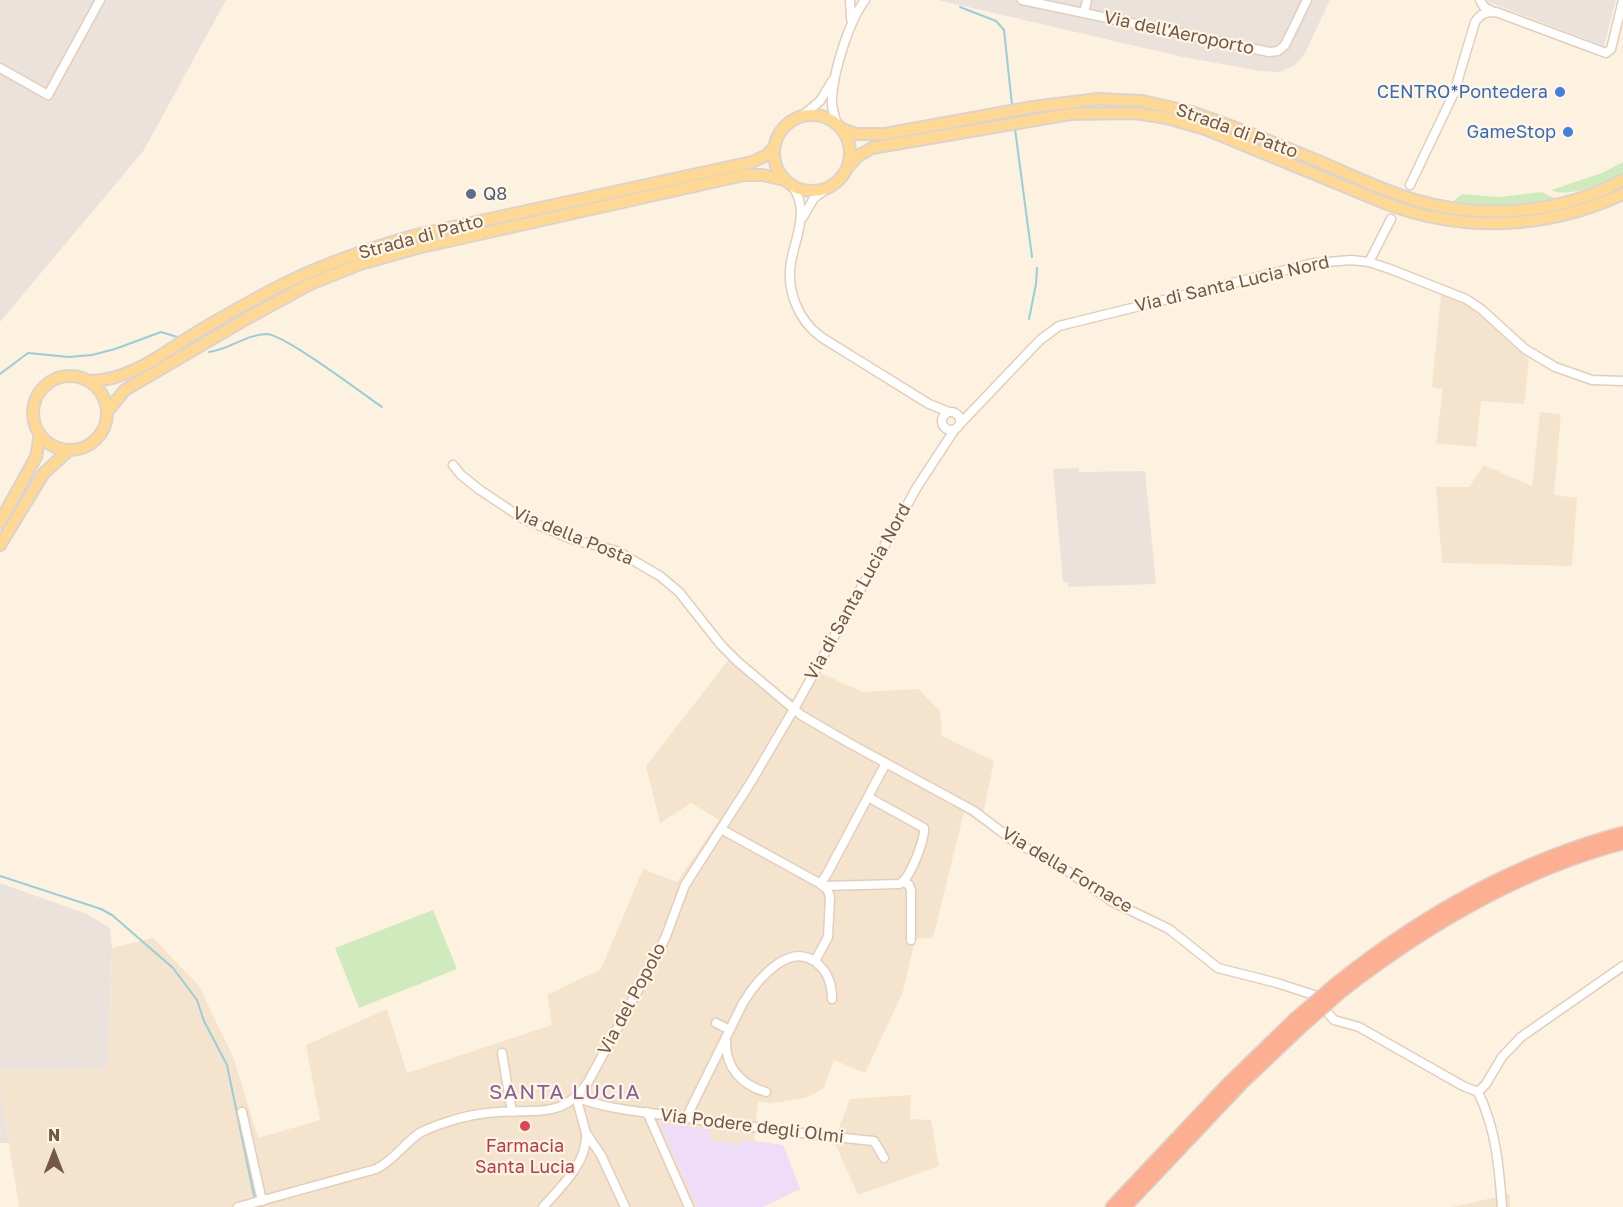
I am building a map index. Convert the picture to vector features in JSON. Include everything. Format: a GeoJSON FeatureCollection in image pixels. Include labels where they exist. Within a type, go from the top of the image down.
{"type":"FeatureCollection","features":[{"type":"Feature","properties":{"kind":"highway"},"geometry":{"type":"LineString","coordinates":[[1112,1207],[1227,1085],[1401,935],[1488,885],[1538,863],[1623,833]]}},
{"type":"Feature","properties":{"kind":"highway"},"geometry":{"type":"LineString","coordinates":[[1340,986],[1458,911],[1540,872],[1623,843]]}},
{"type":"Feature","properties":{"kind":"highway"},"geometry":{"type":"LineString","coordinates":[[1125,1207],[1297,1024]]}},
{"type":"Feature","properties":{"kind":"main road","name":"Strada di Patto"},"geometry":{"type":"LineString","coordinates":[[838,126],[856,134],[885,134],[1050,104],[1098,99],[1132,100],[1171,106],[1191,112],[1400,196],[1450,208],[1501,212],[1552,206],[1582,198],[1623,180]]}},
{"type":"Feature","properties":{"kind":"main road","name":"Strada di Patto"},"geometry":{"type":"LineString","coordinates":[[847,168],[858,156],[872,148],[1039,118],[1118,112],[1167,118],[1206,129],[1387,204],[1448,220],[1497,224],[1540,221],[1592,208],[1623,194]]}},
{"type":"Feature","properties":{"kind":"main road"},"geometry":{"type":"LineString","coordinates":[[802,116],[820,116],[838,126],[846,135],[850,149],[847,168],[840,178],[830,186],[814,191],[803,190],[788,183],[776,167],[774,147],[782,129],[802,116]]}},
{"type":"Feature","properties":{"kind":"main road","name":"Strada di Patto"},"geometry":{"type":"LineString","coordinates":[[0,522],[38,451],[40,434],[34,421],[34,407],[43,388],[54,380],[68,376],[88,381],[108,379],[131,372],[238,308],[291,281],[378,246],[416,235],[752,162],[767,155],[774,147]]}},
{"type":"Feature","properties":{"kind":"main road","name":"Strada di Patto"},"geometry":{"type":"LineString","coordinates":[[0,545],[44,473],[69,450],[84,447],[97,439],[105,426],[107,411],[125,390],[310,284],[360,264],[417,248],[737,177],[763,175],[788,183]]}},
{"type":"Feature","properties":{"kind":"main road"},"geometry":{"type":"LineString","coordinates":[[88,381],[102,394],[107,411]]}},
{"type":"Feature","properties":{"kind":"main road"},"geometry":{"type":"LineString","coordinates":[[40,434],[52,445],[69,450]]}},
{"type":"Feature","properties":{"kind":"street"},"geometry":{"type":"LineString","coordinates":[[0,68],[48,95],[100,0]]}},
{"type":"Feature","properties":{"kind":"street"},"geometry":{"type":"LineString","coordinates":[[850,0],[851,22]]}},
{"type":"Feature","properties":{"kind":"street"},"geometry":{"type":"LineString","coordinates":[[838,126],[832,97],[836,72],[851,22],[865,0]]}},
{"type":"Feature","properties":{"kind":"street","name":"Via dell'Aeroporto"},"geometry":{"type":"LineString","coordinates":[[1022,0],[1272,52],[1278,51],[1285,45],[1307,0]]}},
{"type":"Feature","properties":{"kind":"street"},"geometry":{"type":"LineString","coordinates":[[1084,13],[1087,0]]}},
{"type":"Feature","properties":{"kind":"street"},"geometry":{"type":"LineString","coordinates":[[1480,0],[1484,7],[1606,53],[1611,49],[1623,0]]}},
{"type":"Feature","properties":{"kind":"street"},"geometry":{"type":"LineString","coordinates":[[1410,185],[1454,93],[1475,22],[1484,13],[1496,12]]}},
{"type":"Feature","properties":{"kind":"street"},"geometry":{"type":"LineString","coordinates":[[802,116],[820,100],[836,72]]}},
{"type":"Feature","properties":{"kind":"street"},"geometry":{"type":"LineString","coordinates":[[788,183],[799,195],[801,203],[800,223],[791,262],[790,279],[795,303],[807,324],[821,337],[929,404],[957,414],[960,419],[958,427],[949,430],[929,404]]}},
{"type":"Feature","properties":{"kind":"street"},"geometry":{"type":"LineString","coordinates":[[800,223],[814,198],[830,186]]}},
{"type":"Feature","properties":{"kind":"street"},"geometry":{"type":"LineString","coordinates":[[1369,262],[1391,219]]}},
{"type":"Feature","properties":{"kind":"street","name":"Via di Santa Lucia Nord"},"geometry":{"type":"LineString","coordinates":[[794,709],[917,488],[943,446],[1040,340],[1054,328],[1063,324],[1314,263],[1343,260],[1369,262],[1466,299],[1481,309],[1525,349],[1555,367],[1593,380],[1623,381]]}},
{"type":"Feature","properties":{"kind":"street"},"geometry":{"type":"LineString","coordinates":[[943,446],[946,436],[942,423],[945,414],[949,412]]}},
{"type":"Feature","properties":{"kind":"street","name":"Via della Posta"},"geometry":{"type":"LineString","coordinates":[[453,465],[462,476],[480,490],[522,518],[572,539],[617,551],[660,576],[679,592],[721,645],[738,662],[794,709]]}},
{"type":"Feature","properties":{"kind":"street","name":"Via della Fornace"},"geometry":{"type":"LineString","coordinates":[[794,709],[974,811],[1015,842],[1063,868],[1113,902],[1169,929],[1218,968],[1314,995]]}},
{"type":"Feature","properties":{"kind":"street","name":"Via del Popolo"},"geometry":{"type":"LineString","coordinates":[[238,1207],[253,1205],[376,1169],[386,1164],[420,1133],[442,1124],[478,1114],[546,1111],[567,1104],[576,1097],[588,1082],[656,957],[685,885],[794,709]]}},
{"type":"Feature","properties":{"kind":"street"},"geometry":{"type":"LineString","coordinates":[[822,885],[886,763]]}},
{"type":"Feature","properties":{"kind":"street"},"geometry":{"type":"LineString","coordinates":[[868,797],[924,828],[923,839],[904,882]]}},
{"type":"Feature","properties":{"kind":"street"},"geometry":{"type":"LineString","coordinates":[[721,830],[822,885],[830,896],[828,937],[815,961]]}},
{"type":"Feature","properties":{"kind":"street"},"geometry":{"type":"LineString","coordinates":[[822,885],[904,882],[909,885],[911,890],[911,940]]}},
{"type":"Feature","properties":{"kind":"street"},"geometry":{"type":"LineString","coordinates":[[686,1118],[747,997],[771,969],[791,957],[803,956],[815,961],[828,977],[832,999]]}},
{"type":"Feature","properties":{"kind":"street"},"geometry":{"type":"LineString","coordinates":[[1478,1092],[1486,1084],[1502,1057],[1521,1037],[1623,966]]}},
{"type":"Feature","properties":{"kind":"street"},"geometry":{"type":"LineString","coordinates":[[1328,1012],[1334,1020],[1359,1028],[1463,1086],[1478,1092],[1495,1137],[1502,1207]]}},
{"type":"Feature","properties":{"kind":"street"},"geometry":{"type":"LineString","coordinates":[[716,1023],[728,1033]]}},
{"type":"Feature","properties":{"kind":"street"},"geometry":{"type":"LineString","coordinates":[[728,1033],[727,1054],[736,1074],[748,1085],[766,1092]]}},
{"type":"Feature","properties":{"kind":"street"},"geometry":{"type":"LineString","coordinates":[[502,1053],[512,1112]]}},
{"type":"Feature","properties":{"kind":"street"},"geometry":{"type":"LineString","coordinates":[[576,1097],[586,1132],[600,1155],[625,1207]]}},
{"type":"Feature","properties":{"kind":"street","name":"Via Podere degli Olmi"},"geometry":{"type":"LineString","coordinates":[[576,1097],[586,1102],[686,1118],[874,1141],[884,1158]]}},
{"type":"Feature","properties":{"kind":"street"},"geometry":{"type":"LineString","coordinates":[[242,1112],[262,1201]]}},
{"type":"Feature","properties":{"kind":"street"},"geometry":{"type":"LineString","coordinates":[[647,1112],[689,1207]]}},
{"type":"Feature","properties":{"kind":"street"},"geometry":{"type":"LineString","coordinates":[[543,1207],[580,1161],[585,1147],[586,1132]]}},
{"type":"Feature","properties":{"kind":"shaded area"},"geometry":{"type":"Polygon","coordinates":[[[0,0],[226,0],[144,150],[0,322],[0,0]]]}},
{"type":"Feature","properties":{"kind":"shaded area"},"geometry":{"type":"Polygon","coordinates":[[[938,0],[1330,0],[1304,55],[1295,65],[1280,72],[1260,71],[1183,57],[938,0]]]}},
{"type":"Feature","properties":{"kind":"shaded area"},"geometry":{"type":"Polygon","coordinates":[[[1483,0],[1616,0],[1604,46],[1483,0]]]}},
{"type":"Feature","properties":{"kind":"shaded area"},"geometry":{"type":"Polygon","coordinates":[[[1441,295],[1461,302],[1474,310],[1529,360],[1524,404],[1481,401],[1476,447],[1436,443],[1443,389],[1432,387],[1441,295]]]}},
{"type":"Feature","properties":{"kind":"shaded area"},"geometry":{"type":"Polygon","coordinates":[[[1540,412],[1561,414],[1554,495],[1577,498],[1572,566],[1442,563],[1436,487],[1469,487],[1484,465],[1532,486],[1540,412]]]}},
{"type":"Feature","properties":{"kind":"shaded area"},"geometry":{"type":"Polygon","coordinates":[[[1079,468],[1079,472],[1145,471],[1156,584],[1068,587],[1068,582],[1063,582],[1053,469],[1079,468]]]}},
{"type":"Feature","properties":{"kind":"shaded area"},"geometry":{"type":"Polygon","coordinates":[[[733,654],[799,704],[818,672],[863,692],[918,689],[940,711],[942,736],[994,761],[981,824],[964,812],[933,938],[915,939],[903,992],[865,1073],[834,1060],[824,1088],[806,1098],[772,1103],[758,1102],[754,1141],[783,1145],[800,1189],[762,1207],[19,1207],[0,1086],[0,1070],[108,1069],[112,948],[153,938],[199,986],[234,1059],[258,1138],[320,1120],[306,1045],[387,1009],[407,1073],[552,1025],[547,995],[601,969],[643,869],[677,882],[719,820],[691,803],[660,823],[646,766],[733,654]]]}},
{"type":"Feature","properties":{"kind":"shaded area"},"geometry":{"type":"Polygon","coordinates":[[[0,883],[87,914],[110,928],[112,948],[108,1069],[0,1070],[0,883]]]}},
{"type":"Feature","properties":{"kind":"shaded area"},"geometry":{"type":"Polygon","coordinates":[[[0,1086],[9,1143],[0,1143],[0,1086]]]}},
{"type":"Feature","properties":{"kind":"shaded area"},"geometry":{"type":"Polygon","coordinates":[[[911,1095],[910,1119],[931,1120],[939,1166],[858,1195],[834,1141],[850,1099],[911,1095]]]}},
{"type":"Feature","properties":{"kind":"shaded area"},"geometry":{"type":"Polygon","coordinates":[[[660,1123],[710,1130],[710,1140],[739,1145],[740,1140],[783,1145],[800,1189],[762,1207],[697,1207],[660,1123]]]}},
{"type":"Feature","properties":{"kind":"shaded area"},"geometry":{"type":"Polygon","coordinates":[[[1510,1194],[1510,1207],[1452,1207],[1510,1194]]]}},
{"type":"Feature","properties":{"kind":"green space"},"geometry":{"type":"Polygon","coordinates":[[[1623,162],[1623,174],[1598,185],[1577,191],[1551,190],[1602,173],[1623,162]]]}},
{"type":"Feature","properties":{"kind":"green space"},"geometry":{"type":"Polygon","coordinates":[[[1542,192],[1556,199],[1506,207],[1451,203],[1462,194],[1499,197],[1542,192]]]}},
{"type":"Feature","properties":{"kind":"green space"},"geometry":{"type":"Polygon","coordinates":[[[433,910],[457,969],[359,1008],[335,948],[433,910]]]}},
{"type":"Feature","properties":{"kind":"waterway"},"geometry":{"type":"LineString","coordinates":[[960,7],[996,21],[1004,30],[1012,105]]}},
{"type":"Feature","properties":{"kind":"waterway"},"geometry":{"type":"LineString","coordinates":[[1015,129],[1032,257]]}},
{"type":"Feature","properties":{"kind":"waterway"},"geometry":{"type":"LineString","coordinates":[[1029,319],[1037,268]]}},
{"type":"Feature","properties":{"kind":"waterway"},"geometry":{"type":"LineString","coordinates":[[0,374],[28,353],[69,357],[92,355],[161,332],[177,337]]}},
{"type":"Feature","properties":{"kind":"waterway"},"geometry":{"type":"LineString","coordinates":[[209,352],[267,334],[306,354],[382,407]]}},
{"type":"Feature","properties":{"kind":"waterway"},"geometry":{"type":"LineString","coordinates":[[0,876],[101,909],[112,915],[173,968],[197,1000],[204,1021],[227,1065],[254,1196]]}},
{"type":"Feature","properties":{"kind":"place","name":"CENTRO*Pontedera"},"geometry":{"type":"Point","coordinates":[1560,92]}},
{"type":"Feature","properties":{"kind":"place","name":"GameStop"},"geometry":{"type":"Point","coordinates":[1568,132]}},
{"type":"Feature","properties":{"kind":"place","name":"Q8"},"geometry":{"type":"Point","coordinates":[471,194]}},
{"type":"Feature","properties":{"kind":"place","name":"Farmacia Santa Lucia"},"geometry":{"type":"Point","coordinates":[525,1126]}},
{"type":"Feature","properties":{"kind":"district","name":"SANTA LUCIA"},"geometry":{"type":"Point","coordinates":[565,1092]}}]}
